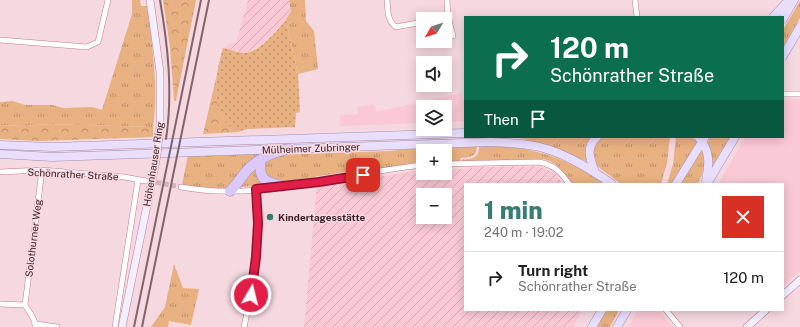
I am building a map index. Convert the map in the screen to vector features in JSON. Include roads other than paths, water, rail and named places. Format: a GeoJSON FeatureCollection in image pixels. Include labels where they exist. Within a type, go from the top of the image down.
{"type":"FeatureCollection","features":[{"type":"Feature","properties":{"kind":"highway"},"geometry":{"type":"LineString","coordinates":[[230,191],[244,174],[261,159],[267,155],[288,148]]}},
{"type":"Feature","properties":{"kind":"highway"},"geometry":{"type":"LineString","coordinates":[[261,159],[260,170],[262,178],[268,183],[282,186]]}},
{"type":"Feature","properties":{"kind":"main road"},"geometry":{"type":"LineString","coordinates":[[774,16],[789,0]]}},
{"type":"Feature","properties":{"kind":"main road"},"geometry":{"type":"LineString","coordinates":[[784,17],[794,0]]}},
{"type":"Feature","properties":{"kind":"main road"},"geometry":{"type":"LineString","coordinates":[[784,54],[800,27]]}},
{"type":"Feature","properties":{"kind":"main road","name":"Mülheimer Zubringer"},"geometry":{"type":"LineString","coordinates":[[0,145],[53,147],[464,133]]}},
{"type":"Feature","properties":{"kind":"main road"},"geometry":{"type":"LineString","coordinates":[[596,138],[592,143],[589,153],[596,172]]}},
{"type":"Feature","properties":{"kind":"main road"},"geometry":{"type":"LineString","coordinates":[[702,138],[709,162],[706,183]]}},
{"type":"Feature","properties":{"kind":"main road"},"geometry":{"type":"LineString","coordinates":[[677,183],[702,138]]}},
{"type":"Feature","properties":{"kind":"main road"},"geometry":{"type":"LineString","coordinates":[[707,183],[734,138]]}},
{"type":"Feature","properties":{"kind":"main road","name":"Mülheimer Zubringer"},"geometry":{"type":"LineString","coordinates":[[0,154],[52,157],[481,142],[510,143],[530,145],[556,153],[596,172],[611,183]]}},
{"type":"Feature","properties":{"kind":"main road"},"geometry":{"type":"LineString","coordinates":[[592,327],[601,311]]}},
{"type":"Feature","properties":{"kind":"main road"},"geometry":{"type":"LineString","coordinates":[[617,327],[627,311]]}},
{"type":"Feature","properties":{"kind":"street"},"geometry":{"type":"LineString","coordinates":[[0,40],[87,47],[98,42],[108,0]]}},
{"type":"Feature","properties":{"kind":"street","name":"Höhenhauser Ring"},"geometry":{"type":"LineString","coordinates":[[122,327],[150,191],[160,126],[160,72],[150,0]]}},
{"type":"Feature","properties":{"kind":"street"},"geometry":{"type":"LineString","coordinates":[[387,0],[391,24],[396,27],[416,23]]}},
{"type":"Feature","properties":{"kind":"street"},"geometry":{"type":"LineString","coordinates":[[447,0],[448,12]]}},
{"type":"Feature","properties":{"kind":"street"},"geometry":{"type":"LineString","coordinates":[[635,0],[637,16]]}},
{"type":"Feature","properties":{"kind":"street"},"geometry":{"type":"LineString","coordinates":[[784,94],[800,94]]}},
{"type":"Feature","properties":{"kind":"street"},"geometry":{"type":"LineString","coordinates":[[452,164],[539,162],[554,166],[561,172],[568,183]]}},
{"type":"Feature","properties":{"kind":"street"},"geometry":{"type":"LineString","coordinates":[[181,187],[213,192],[256,189],[319,182],[416,166]]}},
{"type":"Feature","properties":{"kind":"street","name":"Schönrather Straße"},"geometry":{"type":"LineString","coordinates":[[0,172],[42,170],[124,177],[146,181]]}},
{"type":"Feature","properties":{"kind":"street","name":"Solothurner Weg"},"geometry":{"type":"LineString","coordinates":[[25,305],[42,170]]}},
{"type":"Feature","properties":{"kind":"street","name":"Höhenhauser Ring"},"geometry":{"type":"LineString","coordinates":[[115,327],[138,180]]}},
{"type":"Feature","properties":{"kind":"street"},"geometry":{"type":"LineString","coordinates":[[244,327],[251,295],[256,257],[258,223],[256,189]]}},
{"type":"Feature","properties":{"kind":"street"},"geometry":{"type":"LineString","coordinates":[[784,294],[800,280]]}},
{"type":"Feature","properties":{"kind":"street"},"geometry":{"type":"LineString","coordinates":[[0,304],[25,305],[36,325],[57,327]]}},
{"type":"Feature","properties":{"kind":"street"},"geometry":{"type":"LineString","coordinates":[[667,311],[680,327]]}},
{"type":"Feature","properties":{"kind":"street"},"geometry":{"type":"LineString","coordinates":[[747,327],[765,311]]}},
{"type":"Feature","properties":{"kind":"tunnel"},"geometry":{"type":"LineString","coordinates":[[149,181],[181,187]]}},
{"type":"Feature","properties":{"kind":"railway"},"geometry":{"type":"LineString","coordinates":[[160,0],[169,70],[169,104],[166,139]]}},
{"type":"Feature","properties":{"kind":"railway"},"geometry":{"type":"LineString","coordinates":[[134,327],[201,0]]}},
{"type":"Feature","properties":{"kind":"railway"},"geometry":{"type":"LineString","coordinates":[[142,327],[209,0]]}},
{"type":"Feature","properties":{"kind":"place","name":"Kindertagesstätte"},"geometry":{"type":"Point","coordinates":[270,217]}}]}
